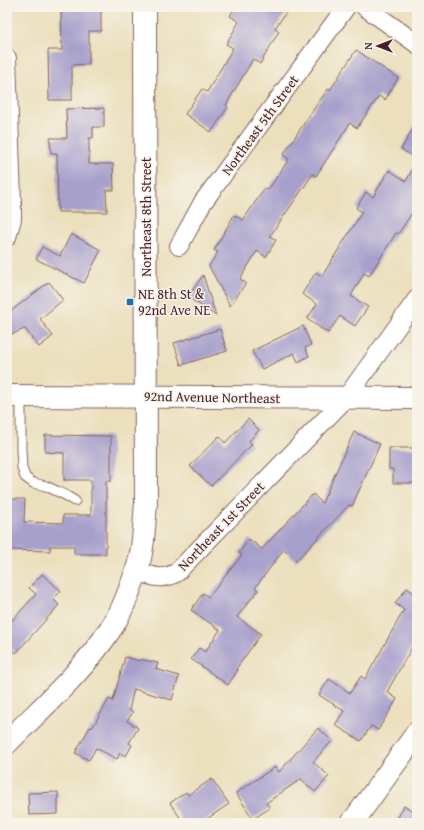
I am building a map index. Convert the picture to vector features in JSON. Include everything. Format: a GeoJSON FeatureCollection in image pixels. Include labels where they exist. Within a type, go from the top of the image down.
{"type":"FeatureCollection","features":[{"type":"Feature","properties":{"kind":"main road","name":"Northeast 8th Street"},"geometry":{"type":"LineString","coordinates":[[137,570],[143,537],[146,502],[145,7]]}},
{"type":"Feature","properties":{"kind":"main road","name":"92nd Avenue Northeast"},"geometry":{"type":"LineString","coordinates":[[14,396],[417,398]]}},
{"type":"Feature","properties":{"kind":"main road"},"geometry":{"type":"LineString","coordinates":[[7,743],[91,656],[111,630],[126,600],[137,570]]}},
{"type":"Feature","properties":{"kind":"main road"},"geometry":{"type":"LineString","coordinates":[[352,823],[417,733]]}},
{"type":"Feature","properties":{"kind":"street","name":"Northeast 5th Street"},"geometry":{"type":"LineString","coordinates":[[179,246],[203,202],[346,7]]}},
{"type":"Feature","properties":{"kind":"street"},"geometry":{"type":"LineString","coordinates":[[365,7],[417,44]]}},
{"type":"Feature","properties":{"kind":"street"},"geometry":{"type":"LineString","coordinates":[[7,58],[12,201],[12,219],[7,237]]}},
{"type":"Feature","properties":{"kind":"street","name":"Northeast 1st Street"},"geometry":{"type":"LineString","coordinates":[[137,570],[158,578],[168,577],[176,573],[346,398],[417,299]]}},
{"type":"Feature","properties":{"kind":"lane"},"geometry":{"type":"LineString","coordinates":[[14,396],[22,468],[25,477],[33,483],[46,486],[75,501]]}},
{"type":"Feature","properties":{"kind":"building"},"geometry":{"type":"Polygon","coordinates":[[[61,7],[101,7],[101,31],[89,31],[89,64],[72,65],[72,100],[49,100],[48,50],[62,50],[61,7]]]}},
{"type":"Feature","properties":{"kind":"building"},"geometry":{"type":"Polygon","coordinates":[[[235,7],[290,7],[275,28],[279,31],[260,64],[253,59],[226,105],[228,107],[211,132],[185,114],[202,89],[207,92],[233,48],[226,44],[239,22],[230,16],[235,7]]]}},
{"type":"Feature","properties":{"kind":"building"},"geometry":{"type":"Polygon","coordinates":[[[356,50],[398,78],[385,100],[379,96],[357,128],[350,123],[316,176],[313,174],[270,236],[276,240],[266,257],[257,251],[240,279],[246,283],[230,306],[209,266],[218,252],[214,250],[234,215],[243,220],[265,188],[268,190],[289,159],[283,155],[328,89],[330,90],[356,50]]]}},
{"type":"Feature","properties":{"kind":"building"},"geometry":{"type":"Polygon","coordinates":[[[104,108],[104,127],[93,127],[93,138],[89,138],[89,164],[113,164],[114,190],[106,190],[107,212],[58,212],[57,153],[51,153],[50,138],[67,138],[66,109],[104,108]]]}},
{"type":"Feature","properties":{"kind":"building"},"geometry":{"type":"Polygon","coordinates":[[[417,122],[417,159],[401,149],[417,122]]]}},
{"type":"Feature","properties":{"kind":"building"},"geometry":{"type":"Polygon","coordinates":[[[417,161],[417,216],[412,213],[398,234],[396,233],[369,276],[364,273],[351,296],[368,307],[355,326],[340,316],[328,333],[307,319],[317,304],[302,294],[316,272],[322,276],[362,212],[356,208],[366,192],[373,197],[389,170],[406,181],[417,161]]]}},
{"type":"Feature","properties":{"kind":"building"},"geometry":{"type":"Polygon","coordinates":[[[71,234],[101,250],[84,283],[36,259],[42,247],[60,256],[71,234]]]}},
{"type":"Feature","properties":{"kind":"building"},"geometry":{"type":"Polygon","coordinates":[[[203,275],[216,316],[188,297],[203,275]]]}},
{"type":"Feature","properties":{"kind":"building"},"geometry":{"type":"Polygon","coordinates":[[[49,282],[63,300],[40,319],[53,336],[39,347],[25,329],[7,336],[7,314],[49,282]]]}},
{"type":"Feature","properties":{"kind":"building"},"geometry":{"type":"Polygon","coordinates":[[[303,326],[311,345],[305,348],[309,356],[298,362],[294,353],[262,369],[252,351],[303,326]]]}},
{"type":"Feature","properties":{"kind":"building"},"geometry":{"type":"Polygon","coordinates":[[[220,329],[227,351],[181,365],[174,343],[220,329]]]}},
{"type":"Feature","properties":{"kind":"building"},"geometry":{"type":"Polygon","coordinates":[[[248,419],[259,430],[249,441],[252,444],[211,486],[190,466],[219,436],[225,443],[248,419]]]}},
{"type":"Feature","properties":{"kind":"building"},"geometry":{"type":"Polygon","coordinates":[[[354,432],[380,444],[352,506],[349,505],[296,561],[284,549],[255,588],[258,590],[237,617],[261,634],[236,669],[238,670],[228,685],[191,659],[199,648],[205,652],[220,630],[191,610],[203,593],[209,597],[242,555],[239,553],[249,539],[262,549],[313,494],[322,503],[354,432]]]}},
{"type":"Feature","properties":{"kind":"building"},"geometry":{"type":"Polygon","coordinates":[[[45,435],[111,436],[111,481],[106,481],[106,554],[74,554],[74,546],[50,546],[50,551],[7,550],[7,499],[25,499],[24,522],[63,523],[63,515],[91,515],[91,480],[64,480],[64,453],[45,452],[45,435]]]}},
{"type":"Feature","properties":{"kind":"building"},"geometry":{"type":"Polygon","coordinates":[[[389,448],[417,448],[417,483],[393,483],[393,469],[389,469],[389,448]]]}},
{"type":"Feature","properties":{"kind":"building"},"geometry":{"type":"Polygon","coordinates":[[[42,574],[61,591],[53,599],[59,605],[16,653],[7,645],[7,626],[36,594],[29,588],[42,574]]]}},
{"type":"Feature","properties":{"kind":"building"},"geometry":{"type":"Polygon","coordinates":[[[417,587],[417,638],[387,692],[397,699],[378,730],[371,726],[361,741],[335,725],[344,711],[319,695],[329,679],[350,693],[361,676],[365,679],[404,610],[395,603],[407,588],[414,593],[417,587]]]}},
{"type":"Feature","properties":{"kind":"building"},"geometry":{"type":"Polygon","coordinates":[[[125,657],[140,661],[140,659],[158,663],[156,669],[179,676],[172,700],[134,689],[129,710],[133,712],[127,721],[138,728],[129,743],[132,745],[126,756],[120,753],[117,759],[96,748],[89,760],[75,753],[109,699],[113,701],[125,657]]]}},
{"type":"Feature","properties":{"kind":"building"},"geometry":{"type":"Polygon","coordinates":[[[318,728],[332,741],[313,762],[329,776],[315,792],[301,779],[266,803],[270,808],[253,819],[236,793],[275,767],[279,772],[318,728]]]}},
{"type":"Feature","properties":{"kind":"building"},"geometry":{"type":"Polygon","coordinates":[[[212,779],[229,804],[201,823],[184,823],[170,803],[186,792],[188,795],[212,779]]]}},
{"type":"Feature","properties":{"kind":"building"},"geometry":{"type":"Polygon","coordinates":[[[58,792],[58,814],[29,815],[28,793],[58,792]]]}},
{"type":"Feature","properties":{"kind":"building"},"geometry":{"type":"Polygon","coordinates":[[[404,806],[417,813],[417,823],[395,823],[404,806]]]}},
{"type":"Feature","properties":{"kind":"place","name":"NE 8th St & 92nd Ave NE"},"geometry":{"type":"Point","coordinates":[130,302]}}]}
